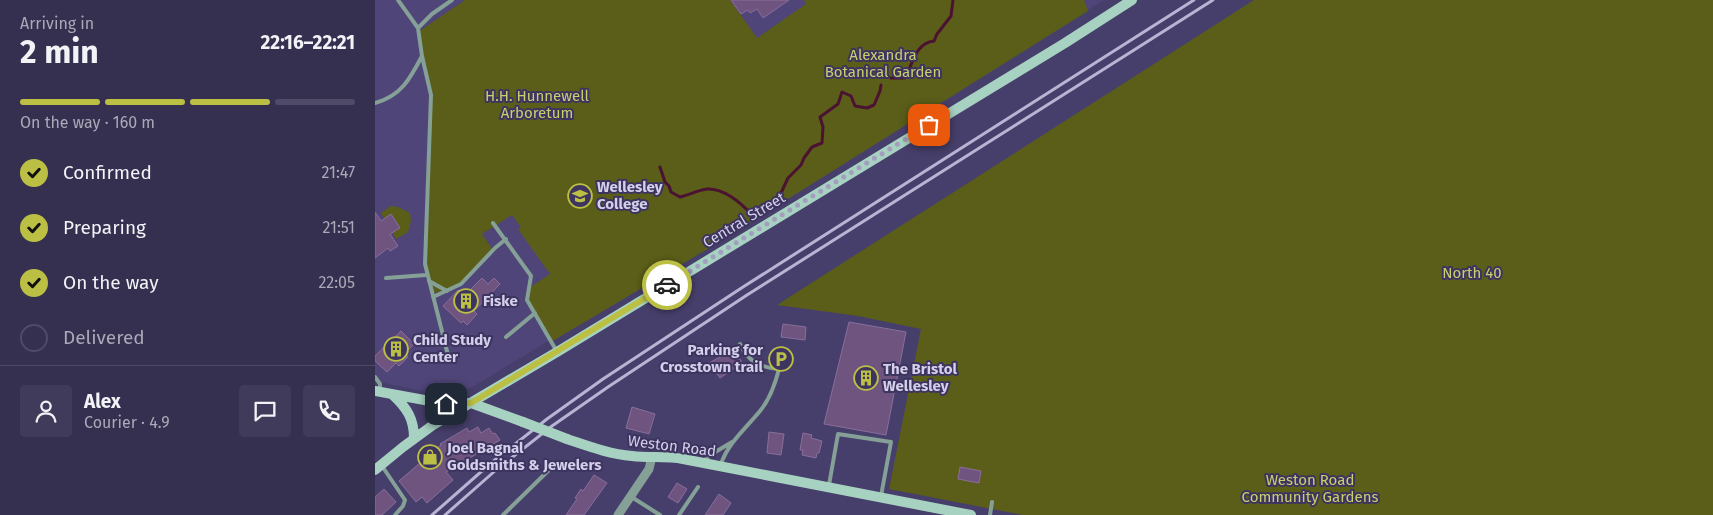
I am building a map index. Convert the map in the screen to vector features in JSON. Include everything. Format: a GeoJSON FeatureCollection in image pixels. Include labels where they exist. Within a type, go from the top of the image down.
{"type":"FeatureCollection","features":[{"type":"Feature","properties":{"kind":"main road","name":"Central Street"},"geometry":{"type":"LineString","coordinates":[[378,467],[414,438],[447,416],[557,352],[1132,0]]}},
{"type":"Feature","properties":{"kind":"main road","name":"Weston Road"},"geometry":{"type":"LineString","coordinates":[[378,392],[446,404],[471,403],[567,439],[613,453],[675,458],[971,515]]}},
{"type":"Feature","properties":{"kind":"main road"},"geometry":{"type":"LineString","coordinates":[[393,395],[403,404],[410,415],[414,428],[414,438]]}},
{"type":"Feature","properties":{"kind":"street"},"geometry":{"type":"LineString","coordinates":[[618,515],[649,469],[652,457]]}},
{"type":"Feature","properties":{"kind":"lane"},"geometry":{"type":"LineString","coordinates":[[398,0],[418,28],[431,94],[424,251],[426,274],[449,358]]}},
{"type":"Feature","properties":{"kind":"lane"},"geometry":{"type":"LineString","coordinates":[[418,28],[452,0]]}},
{"type":"Feature","properties":{"kind":"lane"},"geometry":{"type":"LineString","coordinates":[[375,103],[382,102],[402,89],[410,80],[422,56]]}},
{"type":"Feature","properties":{"kind":"lane"},"geometry":{"type":"LineString","coordinates":[[493,223],[531,276],[527,300],[557,352]]}},
{"type":"Feature","properties":{"kind":"lane"},"geometry":{"type":"LineString","coordinates":[[433,297],[461,284],[506,239]]}},
{"type":"Feature","properties":{"kind":"lane"},"geometry":{"type":"LineString","coordinates":[[385,278],[426,274]]}},
{"type":"Feature","properties":{"kind":"lane"},"geometry":{"type":"LineString","coordinates":[[428,281],[447,291]]}},
{"type":"Feature","properties":{"kind":"lane"},"geometry":{"type":"LineString","coordinates":[[506,337],[535,313]]}},
{"type":"Feature","properties":{"kind":"lane"},"geometry":{"type":"LineString","coordinates":[[720,466],[725,453],[765,404],[775,384],[779,369],[757,364],[747,356],[741,344]]}},
{"type":"Feature","properties":{"kind":"lane"},"geometry":{"type":"LineString","coordinates":[[375,377],[380,384],[378,392]]}},
{"type":"Feature","properties":{"kind":"lane"},"geometry":{"type":"LineString","coordinates":[[829,487],[839,434],[891,442],[880,497]]}},
{"type":"Feature","properties":{"kind":"lane"},"geometry":{"type":"LineString","coordinates":[[701,463],[734,441]]}},
{"type":"Feature","properties":{"kind":"lane"},"geometry":{"type":"LineString","coordinates":[[378,467],[405,500],[403,506],[395,515]]}},
{"type":"Feature","properties":{"kind":"lane"},"geometry":{"type":"LineString","coordinates":[[503,515],[549,470]]}},
{"type":"Feature","properties":{"kind":"lane"},"geometry":{"type":"LineString","coordinates":[[679,515],[699,486]]}},
{"type":"Feature","properties":{"kind":"lane"},"geometry":{"type":"LineString","coordinates":[[630,496],[660,515]]}},
{"type":"Feature","properties":{"kind":"lane"},"geometry":{"type":"LineString","coordinates":[[990,515],[992,502]]}},
{"type":"Feature","properties":{"kind":"shaded area","name":"Wellesley College"},"geometry":{"type":"Polygon","coordinates":[[[375,0],[1104,0],[481,382],[465,390],[442,394],[375,381],[375,0]]]}},
{"type":"Feature","properties":{"kind":"green space","name":"Wellesley College"},"geometry":{"type":"Polygon","coordinates":[[[465,0],[730,0],[757,38],[806,4],[804,0],[1084,0],[1088,11],[716,244],[551,342],[527,300],[529,288],[550,274],[518,229],[521,227],[512,215],[482,234],[493,250],[461,284],[432,294],[426,271],[431,95],[418,32],[465,0]]]}},
{"type":"Feature","properties":{"kind":"green space","name":"North 40"},"geometry":{"type":"Polygon","coordinates":[[[1254,0],[1713,0],[1713,515],[1023,515],[889,489],[921,329],[858,316],[777,305],[1254,0]]]}},
{"type":"Feature","properties":{"kind":"green space"},"geometry":{"type":"Polygon","coordinates":[[[391,206],[410,213],[411,221],[408,232],[396,239],[381,213],[391,206]]]}},
{"type":"Feature","properties":{"kind":"building"},"geometry":{"type":"Polygon","coordinates":[[[731,0],[789,0],[763,18],[757,9],[750,13],[748,10],[741,14],[731,0]]]}},
{"type":"Feature","properties":{"kind":"building"},"geometry":{"type":"Polygon","coordinates":[[[375,212],[381,221],[391,214],[400,228],[390,234],[398,246],[390,251],[388,248],[375,258],[375,212]]]}},
{"type":"Feature","properties":{"kind":"building","name":"Fiske"},"geometry":{"type":"Polygon","coordinates":[[[482,278],[488,284],[494,278],[500,284],[474,311],[477,314],[467,325],[463,321],[461,323],[443,306],[458,290],[464,296],[482,278]]]}},
{"type":"Feature","properties":{"kind":"building","name":"The Bristol Wellesley"},"geometry":{"type":"Polygon","coordinates":[[[849,322],[906,332],[886,435],[824,424],[849,322]]]}},
{"type":"Feature","properties":{"kind":"building"},"geometry":{"type":"Polygon","coordinates":[[[783,324],[806,327],[805,340],[781,337],[783,324]]]}},
{"type":"Feature","properties":{"kind":"building","name":"Child Study Center"},"geometry":{"type":"Polygon","coordinates":[[[401,331],[414,344],[405,353],[408,357],[399,366],[396,363],[387,372],[375,361],[375,356],[401,331]]]}},
{"type":"Feature","properties":{"kind":"building"},"geometry":{"type":"Polygon","coordinates":[[[735,349],[742,363],[720,378],[709,363],[735,349]]]}},
{"type":"Feature","properties":{"kind":"building"},"geometry":{"type":"Polygon","coordinates":[[[632,407],[655,414],[649,434],[626,428],[632,407]]]}},
{"type":"Feature","properties":{"kind":"building"},"geometry":{"type":"Polygon","coordinates":[[[478,427],[481,433],[489,428],[500,440],[446,472],[453,480],[427,503],[422,497],[416,502],[399,481],[440,444],[467,428],[469,432],[478,427]]]}},
{"type":"Feature","properties":{"kind":"building"},"geometry":{"type":"Polygon","coordinates":[[[769,432],[784,434],[781,455],[767,453],[769,432]]]}},
{"type":"Feature","properties":{"kind":"building"},"geometry":{"type":"Polygon","coordinates":[[[803,433],[812,435],[811,438],[822,441],[816,458],[802,455],[803,450],[800,450],[803,433]]]}},
{"type":"Feature","properties":{"kind":"building"},"geometry":{"type":"Polygon","coordinates":[[[960,467],[981,471],[979,483],[958,479],[960,467]]]}},
{"type":"Feature","properties":{"kind":"building"},"geometry":{"type":"Polygon","coordinates":[[[594,475],[607,483],[584,515],[566,515],[577,499],[575,498],[581,489],[583,491],[594,475]]]}},
{"type":"Feature","properties":{"kind":"building"},"geometry":{"type":"Polygon","coordinates":[[[677,483],[687,489],[678,503],[668,497],[677,483]]]}},
{"type":"Feature","properties":{"kind":"building"},"geometry":{"type":"Polygon","coordinates":[[[384,489],[396,502],[382,515],[375,515],[375,497],[384,489]]]}},
{"type":"Feature","properties":{"kind":"building"},"geometry":{"type":"Polygon","coordinates":[[[719,494],[731,503],[723,515],[705,515],[719,494]]]}},
{"type":"Feature","properties":{"kind":"waterway"},"geometry":{"type":"LineString","coordinates":[[891,78],[905,78],[915,55],[923,46],[934,41],[951,16],[953,0]]}},
{"type":"Feature","properties":{"kind":"waterway"},"geometry":{"type":"LineString","coordinates":[[660,167],[671,192],[680,197],[713,189],[725,193],[750,213],[757,211],[762,205],[772,202],[781,193],[788,178],[801,165],[812,147],[822,143],[823,127],[820,117],[838,104],[842,92],[851,96],[855,106],[867,108],[874,105],[881,85]]}},
{"type":"Feature","properties":{"kind":"railway"},"geometry":{"type":"LineString","coordinates":[[432,515],[491,463],[547,419],[603,379],[743,287],[1194,0]]}},
{"type":"Feature","properties":{"kind":"railway"},"geometry":{"type":"LineString","coordinates":[[445,515],[496,470],[552,426],[608,387],[747,295],[1213,0]]}},
{"type":"Feature","properties":{"kind":"way so far"},"geometry":{"type":"LineString","coordinates":[[667,285],[929,125]]}},
{"type":"Feature","properties":{"kind":"place","name":"Wellesley College"},"geometry":{"type":"Point","coordinates":[580,196]}},
{"type":"Feature","properties":{"kind":"place","name":"Fiske"},"geometry":{"type":"Point","coordinates":[466,301]}},
{"type":"Feature","properties":{"kind":"place","name":"Child Study Center"},"geometry":{"type":"Point","coordinates":[396,349]}},
{"type":"Feature","properties":{"kind":"place","name":"Parking for Crosstown trail"},"geometry":{"type":"Point","coordinates":[781,359]}},
{"type":"Feature","properties":{"kind":"place","name":"The Bristol Wellesley"},"geometry":{"type":"Point","coordinates":[866,378]}},
{"type":"Feature","properties":{"kind":"place","name":"Joel Bagnal Goldsmiths & Jewelers"},"geometry":{"type":"Point","coordinates":[430,457]}},
{"type":"Feature","properties":{"kind":"route"},"geometry":{"type":"LineString","coordinates":[[446,404],[471,403],[667,285]]}},
{"type":"Feature","properties":{"kind":"park label","name":"Alexandra Botanical Garden"},"geometry":{"type":"Point","coordinates":[883,64]}},
{"type":"Feature","properties":{"kind":"park label","name":"H.H. Hunnewell Arboretum"},"geometry":{"type":"Point","coordinates":[537,104]}},
{"type":"Feature","properties":{"kind":"park label","name":"Weston Road Community Gardens"},"geometry":{"type":"Point","coordinates":[1310,488]}}]}
